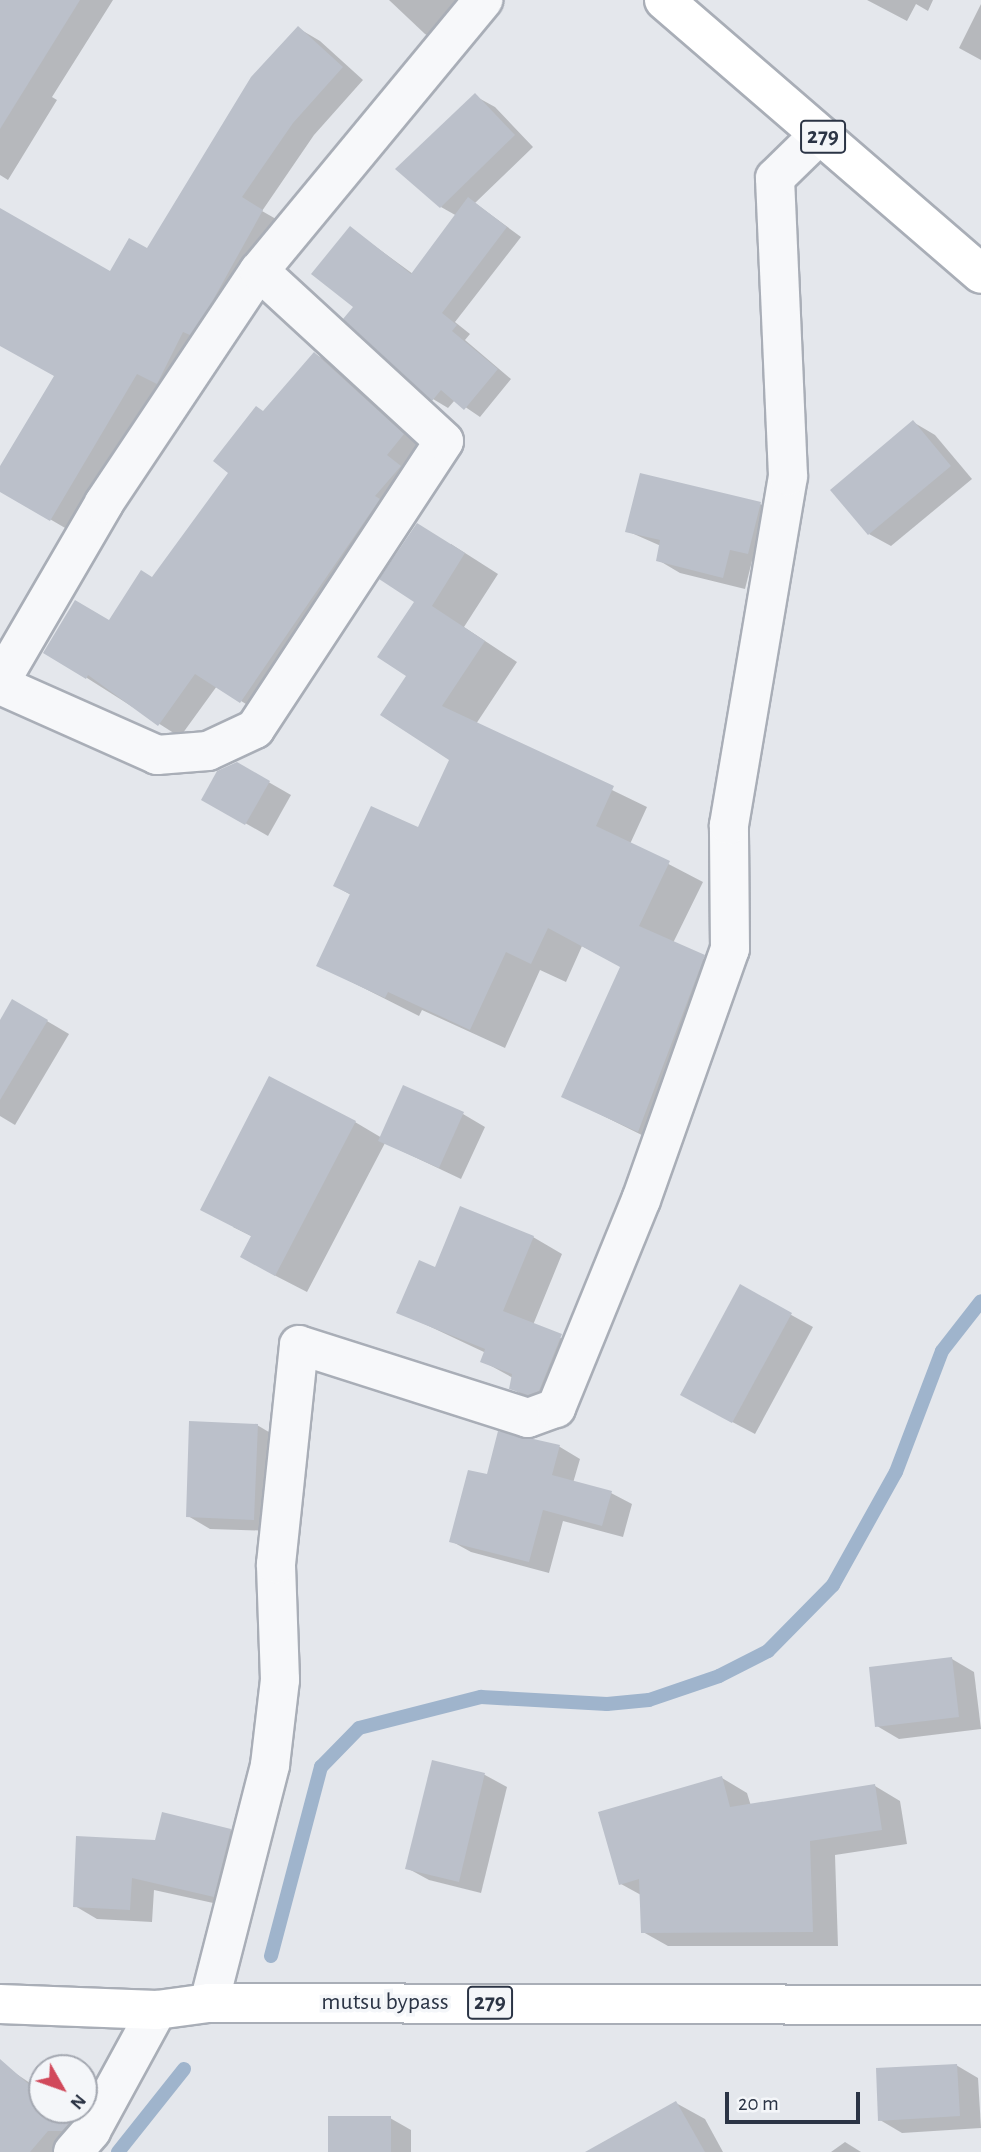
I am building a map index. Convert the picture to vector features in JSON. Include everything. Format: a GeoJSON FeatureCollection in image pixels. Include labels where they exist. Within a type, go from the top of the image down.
{"type":"FeatureCollection","features":[{"type":"Feature","properties":{"kind":"highway","name":"279"},"geometry":{"type":"LineString","coordinates":[[664,0],[981,274]]}},
{"type":"Feature","properties":{"kind":"highway","name":"mutsu bypass"},"geometry":{"type":"LineString","coordinates":[[0,2004],[157,2010],[209,2003],[981,2005]]}},
{"type":"Feature","properties":{"kind":"street"},"geometry":{"type":"LineString","coordinates":[[259,271],[444,441],[256,730],[208,751],[157,755],[0,684],[104,503],[259,271],[483,0]]}},
{"type":"Feature","properties":{"kind":"street"},"geometry":{"type":"LineString","coordinates":[[209,2003],[270,1765],[280,1679],[276,1564],[299,1345],[528,1418],[556,1408],[641,1200],[730,949],[729,825],[788,476],[775,177],[819,135]]}},
{"type":"Feature","properties":{"kind":"street"},"geometry":{"type":"LineString","coordinates":[[73,2152],[91,2131],[157,2010]]}},
{"type":"Feature","properties":{"kind":"building"},"geometry":{"type":"Polygon","coordinates":[[[0,0],[80,0],[0,129],[0,0]]]}},
{"type":"Feature","properties":{"kind":"building"},"geometry":{"type":"Polygon","coordinates":[[[298,26],[343,67],[293,123],[242,197],[263,210],[212,302],[190,335],[183,332],[157,384],[137,374],[50,521],[0,492],[0,466],[54,376],[0,346],[0,208],[110,271],[129,238],[147,248],[251,77],[298,26]]]}},
{"type":"Feature","properties":{"kind":"building"},"geometry":{"type":"Polygon","coordinates":[[[475,93],[515,135],[440,208],[395,169],[475,93]]]}},
{"type":"Feature","properties":{"kind":"building"},"geometry":{"type":"Polygon","coordinates":[[[468,197],[507,227],[442,313],[457,325],[452,331],[498,369],[464,410],[441,390],[432,401],[343,319],[353,307],[311,274],[350,226],[411,274],[468,197]]]}},
{"type":"Feature","properties":{"kind":"building"},"geometry":{"type":"Polygon","coordinates":[[[314,352],[404,434],[387,455],[401,466],[375,496],[380,499],[240,703],[195,674],[158,726],[88,675],[86,679],[43,653],[75,600],[109,620],[141,570],[152,577],[228,473],[213,461],[256,406],[263,411],[314,352]]]}},
{"type":"Feature","properties":{"kind":"building"},"geometry":{"type":"Polygon","coordinates":[[[913,420],[951,466],[868,535],[830,490],[913,420]]]}},
{"type":"Feature","properties":{"kind":"building"},"geometry":{"type":"Polygon","coordinates":[[[640,473],[761,502],[748,554],[730,550],[723,578],[656,561],[660,540],[625,532],[640,473]]]}},
{"type":"Feature","properties":{"kind":"building"},"geometry":{"type":"Polygon","coordinates":[[[417,523],[465,553],[432,606],[485,641],[442,706],[614,786],[596,826],[670,861],[639,926],[705,955],[638,1132],[561,1097],[620,967],[548,928],[531,964],[506,952],[470,1030],[388,992],[385,998],[316,966],[350,894],[333,886],[371,806],[418,827],[449,760],[380,715],[406,676],[377,657],[414,602],[379,579],[417,523]]]}},
{"type":"Feature","properties":{"kind":"building"},"geometry":{"type":"Polygon","coordinates":[[[237,762],[270,781],[245,825],[201,800],[217,771],[237,762]]]}},
{"type":"Feature","properties":{"kind":"building"},"geometry":{"type":"Polygon","coordinates":[[[12,999],[48,1020],[0,1100],[0,1020],[12,999]]]}},
{"type":"Feature","properties":{"kind":"building"},"geometry":{"type":"Polygon","coordinates":[[[269,1076],[356,1121],[275,1276],[240,1257],[251,1236],[200,1210],[269,1076]]]}},
{"type":"Feature","properties":{"kind":"building"},"geometry":{"type":"Polygon","coordinates":[[[403,1085],[464,1112],[439,1168],[378,1141],[403,1085]]]}},
{"type":"Feature","properties":{"kind":"building"},"geometry":{"type":"Polygon","coordinates":[[[460,1206],[534,1236],[503,1311],[562,1334],[539,1391],[528,1395],[509,1389],[512,1374],[480,1362],[485,1349],[396,1313],[419,1260],[435,1267],[460,1206]]]}},
{"type":"Feature","properties":{"kind":"building"},"geometry":{"type":"Polygon","coordinates":[[[740,1284],[792,1313],[732,1423],[680,1395],[740,1284]]]}},
{"type":"Feature","properties":{"kind":"building"},"geometry":{"type":"Polygon","coordinates":[[[189,1421],[258,1424],[254,1520],[186,1517],[189,1421]]]}},
{"type":"Feature","properties":{"kind":"building"},"geometry":{"type":"Polygon","coordinates":[[[498,1431],[560,1445],[552,1475],[612,1491],[602,1526],[543,1510],[529,1562],[449,1542],[468,1470],[487,1474],[498,1431]]]}},
{"type":"Feature","properties":{"kind":"building"},"geometry":{"type":"Polygon","coordinates":[[[952,1657],[959,1717],[875,1727],[869,1667],[952,1657]]]}},
{"type":"Feature","properties":{"kind":"building"},"geometry":{"type":"Polygon","coordinates":[[[432,1760],[485,1773],[459,1882],[405,1869],[432,1760]]]}},
{"type":"Feature","properties":{"kind":"building"},"geometry":{"type":"Polygon","coordinates":[[[722,1776],[730,1807],[875,1784],[882,1830],[810,1841],[813,1932],[641,1933],[639,1879],[619,1885],[598,1812],[722,1776]]]}},
{"type":"Feature","properties":{"kind":"building"},"geometry":{"type":"Polygon","coordinates":[[[162,1812],[231,1829],[214,1897],[132,1878],[130,1910],[73,1907],[76,1836],[155,1840],[162,1812]]]}},
{"type":"Feature","properties":{"kind":"building"},"geometry":{"type":"Polygon","coordinates":[[[0,2059],[28,2084],[28,2124],[68,2124],[62,2131],[48,2131],[30,2152],[0,2152],[0,2059]]]}},
{"type":"Feature","properties":{"kind":"building"},"geometry":{"type":"Polygon","coordinates":[[[957,2064],[960,2116],[878,2121],[876,2068],[957,2064]]]}},
{"type":"Feature","properties":{"kind":"building"},"geometry":{"type":"Polygon","coordinates":[[[676,2101],[705,2152],[585,2152],[676,2101]]]}},
{"type":"Feature","properties":{"kind":"building"},"geometry":{"type":"Polygon","coordinates":[[[328,2116],[391,2116],[391,2152],[328,2152],[328,2116]]]}},
{"type":"Feature","properties":{"kind":"waterway"},"geometry":{"type":"LineString","coordinates":[[271,1956],[321,1767],[359,1728],[481,1697],[607,1704],[649,1700],[719,1676],[768,1651],[833,1585],[896,1472],[942,1351],[981,1301]]}},
{"type":"Feature","properties":{"kind":"waterway"},"geometry":{"type":"LineString","coordinates":[[118,2152],[184,2069]]}}]}
